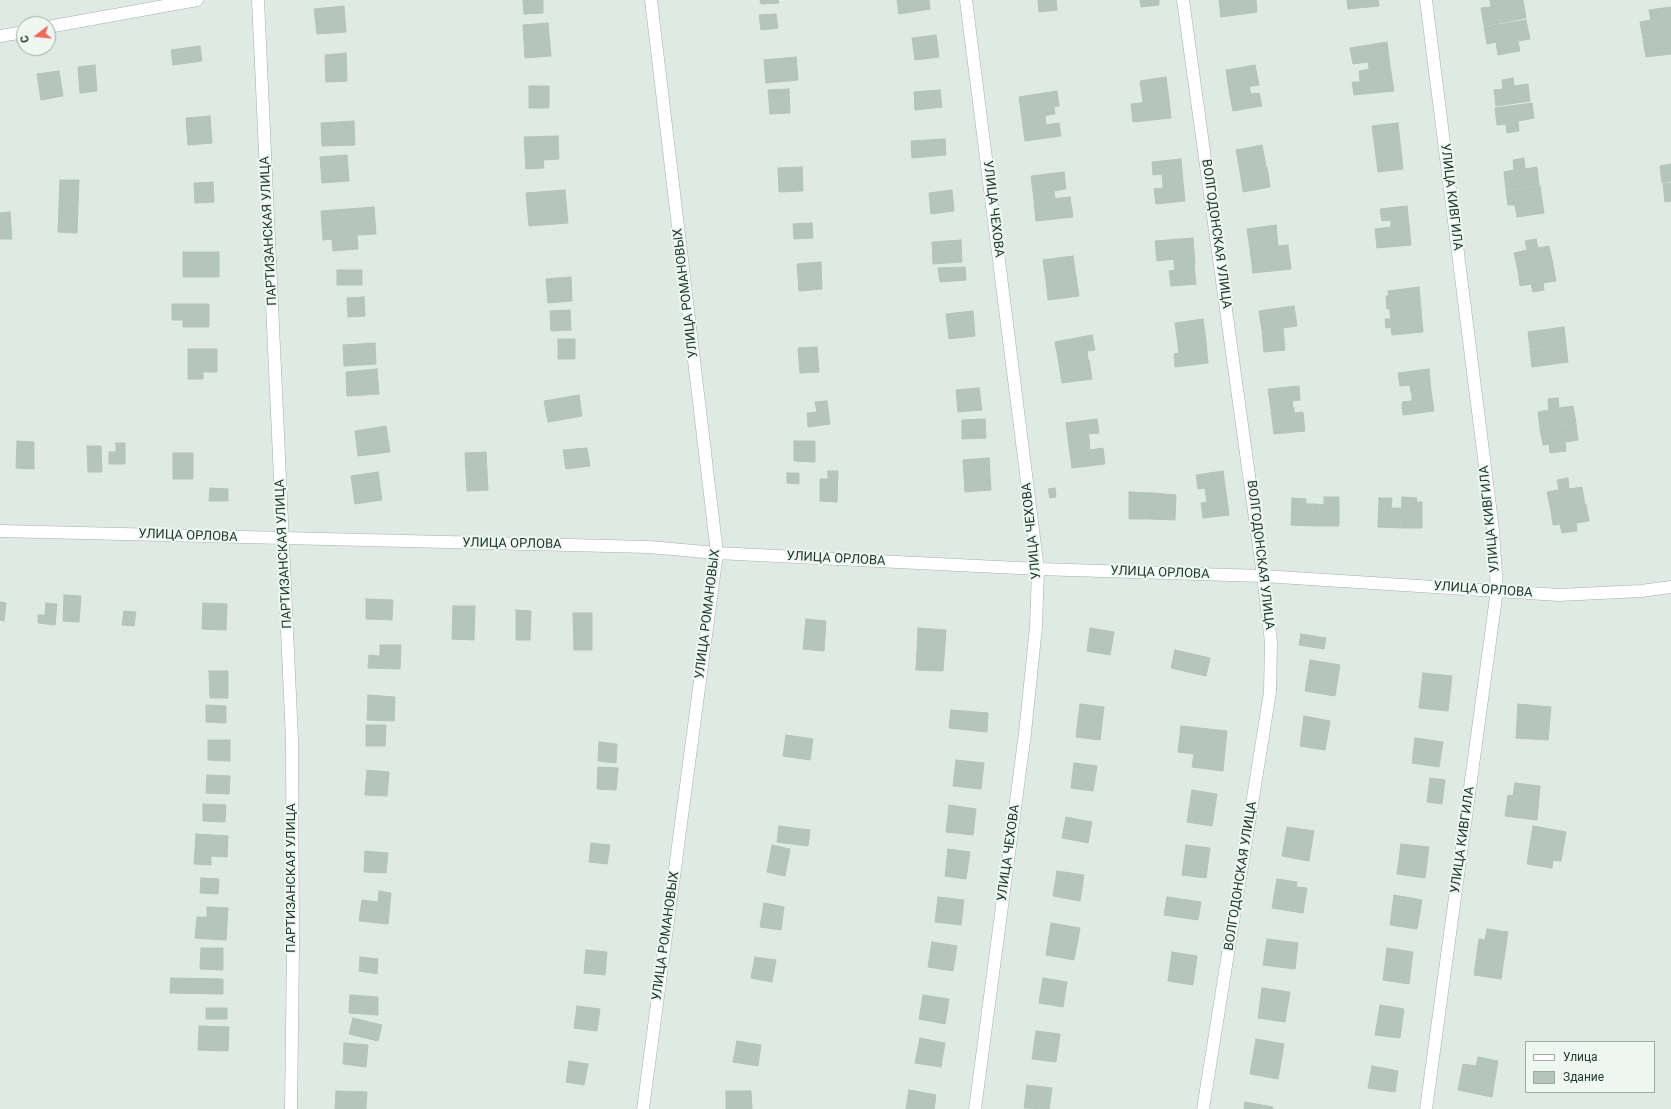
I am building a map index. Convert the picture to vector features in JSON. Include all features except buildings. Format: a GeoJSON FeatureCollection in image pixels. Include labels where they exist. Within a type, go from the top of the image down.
{"type":"FeatureCollection","features":[{"type":"Feature","properties":{"kind":"street"},"geometry":{"type":"LineString","coordinates":[[56,26],[197,0]]}},
{"type":"Feature","properties":{"kind":"street","name":"ПАРТИЗАНСКАЯ УЛИЦА"},"geometry":{"type":"LineString","coordinates":[[258,0],[292,739],[293,949],[291,1109]]}},
{"type":"Feature","properties":{"kind":"street","name":"УЛИЦА РОМАНОВЫХ"},"geometry":{"type":"LineString","coordinates":[[643,1109],[717,553],[651,0]]}},
{"type":"Feature","properties":{"kind":"street","name":"УЛИЦА ЧЕХОВА"},"geometry":{"type":"LineString","coordinates":[[966,0],[1038,569],[1036,628],[1025,733],[974,1109]]}},
{"type":"Feature","properties":{"kind":"street","name":"ВОЛГОДОНСКАЯ УЛИЦА"},"geometry":{"type":"LineString","coordinates":[[1184,0],[1271,642],[1270,692],[1203,1109]]}},
{"type":"Feature","properties":{"kind":"street","name":"УЛИЦА КИВГИЛА"},"geometry":{"type":"LineString","coordinates":[[1426,0],[1493,530],[1497,590],[1426,1109]]}},
{"type":"Feature","properties":{"kind":"street"},"geometry":{"type":"LineString","coordinates":[[0,36],[16,33]]}},
{"type":"Feature","properties":{"kind":"street","name":"УЛИЦА ОРЛОВА"},"geometry":{"type":"LineString","coordinates":[[0,531],[649,547],[717,553],[1038,569],[1263,576],[1559,595],[1641,591],[1671,587]]}}]}
